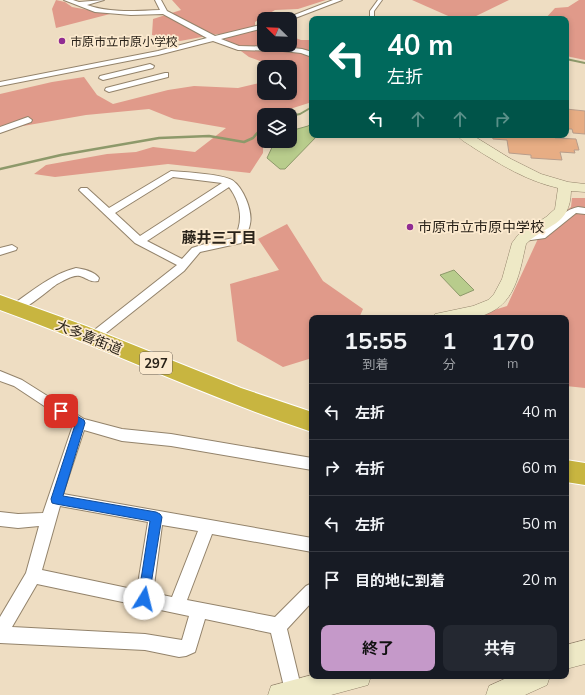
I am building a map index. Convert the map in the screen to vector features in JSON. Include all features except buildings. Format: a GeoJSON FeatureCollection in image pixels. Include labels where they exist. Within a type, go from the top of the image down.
{"type":"FeatureCollection","features":[{"type":"Feature","properties":{"kind":"highway","name":"大多喜街道"},"geometry":{"type":"LineString","coordinates":[[8,305],[209,385],[277,411],[309,421]]}},
{"type":"Feature","properties":{"kind":"highway"},"geometry":{"type":"LineString","coordinates":[[569,471],[585,474]]}},
{"type":"Feature","properties":{"kind":"street"},"geometry":{"type":"LineString","coordinates":[[67,0],[95,10],[117,9],[143,13],[164,12],[174,16],[214,40],[238,48],[283,49],[302,51],[309,54]]}},
{"type":"Feature","properties":{"kind":"street"},"geometry":{"type":"LineString","coordinates":[[79,4],[101,0]]}},
{"type":"Feature","properties":{"kind":"street"},"geometry":{"type":"LineString","coordinates":[[158,0],[164,12]]}},
{"type":"Feature","properties":{"kind":"street"},"geometry":{"type":"LineString","coordinates":[[297,15],[339,0]]}},
{"type":"Feature","properties":{"kind":"street"},"geometry":{"type":"LineString","coordinates":[[0,84],[132,58],[214,40],[257,28]]}},
{"type":"Feature","properties":{"kind":"street"},"geometry":{"type":"LineString","coordinates":[[132,58],[151,79]]}},
{"type":"Feature","properties":{"kind":"street"},"geometry":{"type":"LineString","coordinates":[[102,78],[109,63]]}},
{"type":"Feature","properties":{"kind":"street"},"geometry":{"type":"LineString","coordinates":[[102,78],[150,66]]}},
{"type":"Feature","properties":{"kind":"street"},"geometry":{"type":"LineString","coordinates":[[102,78],[110,93],[151,79],[165,76]]}},
{"type":"Feature","properties":{"kind":"street"},"geometry":{"type":"LineString","coordinates":[[0,130],[28,120]]}},
{"type":"Feature","properties":{"kind":"street"},"geometry":{"type":"LineString","coordinates":[[469,138],[522,172],[550,183],[585,188]]}},
{"type":"Feature","properties":{"kind":"street"},"geometry":{"type":"LineString","coordinates":[[92,338],[134,306],[184,264],[196,250],[208,246],[237,241],[246,226],[246,216],[237,190],[223,179],[216,178],[172,174],[108,213]]}},
{"type":"Feature","properties":{"kind":"street"},"geometry":{"type":"LineString","coordinates":[[139,241],[228,183]]}},
{"type":"Feature","properties":{"kind":"street"},"geometry":{"type":"LineString","coordinates":[[455,315],[479,310],[493,303],[504,292],[519,244],[524,238],[542,226],[560,211],[565,186]]}},
{"type":"Feature","properties":{"kind":"street"},"geometry":{"type":"LineString","coordinates":[[84,190],[139,241],[184,264]]}},
{"type":"Feature","properties":{"kind":"street"},"geometry":{"type":"LineString","coordinates":[[524,238],[542,236],[572,211],[585,211]]}},
{"type":"Feature","properties":{"kind":"street"},"geometry":{"type":"LineString","coordinates":[[0,252],[12,248]]}},
{"type":"Feature","properties":{"kind":"street"},"geometry":{"type":"LineString","coordinates":[[8,305],[72,272],[78,271],[94,278]]}},
{"type":"Feature","properties":{"kind":"street"},"geometry":{"type":"LineString","coordinates":[[0,376],[18,383],[80,423],[122,435],[171,440],[309,463]]}},
{"type":"Feature","properties":{"kind":"street"},"geometry":{"type":"LineString","coordinates":[[80,423],[56,499],[48,519],[33,576],[0,633],[145,642],[179,649],[189,646],[199,610]]}},
{"type":"Feature","properties":{"kind":"street"},"geometry":{"type":"LineString","coordinates":[[56,499],[309,545]]}},
{"type":"Feature","properties":{"kind":"street"},"geometry":{"type":"LineString","coordinates":[[144,599],[156,517]]}},
{"type":"Feature","properties":{"kind":"street"},"geometry":{"type":"LineString","coordinates":[[0,518],[18,521],[48,519]]}},
{"type":"Feature","properties":{"kind":"street"},"geometry":{"type":"LineString","coordinates":[[177,606],[207,526]]}},
{"type":"Feature","properties":{"kind":"street"},"geometry":{"type":"LineString","coordinates":[[33,576],[278,626]]}},
{"type":"Feature","properties":{"kind":"street"},"geometry":{"type":"LineString","coordinates":[[278,626],[309,594]]}},
{"type":"Feature","properties":{"kind":"street"},"geometry":{"type":"LineString","coordinates":[[278,626],[286,693],[346,679]]}},
{"type":"Feature","properties":{"kind":"street"},"geometry":{"type":"LineString","coordinates":[[569,656],[585,652]]}},
{"type":"Feature","properties":{"kind":"street"},"geometry":{"type":"LineString","coordinates":[[498,695],[532,679]]}},
{"type":"Feature","properties":{"kind":"lane"},"geometry":{"type":"LineString","coordinates":[[372,16],[372,12],[380,0]]}},
{"type":"Feature","properties":{"kind":"shaded area"},"geometry":{"type":"Polygon","coordinates":[[[56,0],[65,2],[72,7],[110,14],[56,28],[52,9],[56,0]]]}},
{"type":"Feature","properties":{"kind":"shaded area"},"geometry":{"type":"Polygon","coordinates":[[[172,0],[326,0],[298,9],[257,12],[257,21],[255,22],[255,30],[257,30],[257,52],[297,52],[297,39],[309,40],[309,103],[293,108],[257,108],[257,148],[263,148],[263,153],[250,173],[168,164],[55,177],[34,174],[46,165],[107,154],[136,152],[153,147],[195,152],[226,128],[174,119],[149,109],[86,115],[0,130],[0,94],[52,82],[84,77],[97,95],[113,104],[168,90],[194,86],[238,88],[257,84],[257,100],[297,100],[297,60],[257,60],[249,57],[218,34],[180,41],[152,35],[153,19],[181,10],[172,0]]]}},
{"type":"Feature","properties":{"kind":"shaded area"},"geometry":{"type":"Polygon","coordinates":[[[412,0],[509,0],[476,16],[448,16],[412,0]]]}},
{"type":"Feature","properties":{"kind":"shaded area"},"geometry":{"type":"Polygon","coordinates":[[[579,0],[585,0],[585,60],[569,57],[569,16],[548,16],[555,8],[568,7],[579,0]]]}},
{"type":"Feature","properties":{"kind":"shaded area"},"geometry":{"type":"Polygon","coordinates":[[[309,125],[309,138],[315,138],[285,169],[280,169],[267,158],[272,148],[297,148],[297,129],[309,125]]]}},
{"type":"Feature","properties":{"kind":"shaded area"},"geometry":{"type":"Polygon","coordinates":[[[572,198],[585,198],[585,388],[569,386],[569,315],[478,315],[507,306],[542,230],[571,207],[572,198]]]}},
{"type":"Feature","properties":{"kind":"shaded area"},"geometry":{"type":"Polygon","coordinates":[[[287,224],[323,281],[363,309],[360,315],[309,315],[309,359],[283,367],[237,341],[230,284],[279,270],[258,239],[287,224]]]}},
{"type":"Feature","properties":{"kind":"shaded area"},"geometry":{"type":"Polygon","coordinates":[[[454,270],[474,290],[460,296],[440,275],[454,270]]]}},
{"type":"Feature","properties":{"kind":"waterway"},"geometry":{"type":"LineString","coordinates":[[569,60],[585,63]]}},
{"type":"Feature","properties":{"kind":"waterway"},"geometry":{"type":"LineString","coordinates":[[297,115],[309,109]]}},
{"type":"Feature","properties":{"kind":"waterway"},"geometry":{"type":"LineString","coordinates":[[0,169],[61,155],[159,138],[209,136],[244,142],[253,138],[257,133]]}},
{"type":"Feature","properties":{"kind":"place","name":"市原市立市原小学校"},"geometry":{"type":"Point","coordinates":[62,41]}},
{"type":"Feature","properties":{"kind":"place","name":"市原市立市原中学校"},"geometry":{"type":"Point","coordinates":[410,227]}},
{"type":"Feature","properties":{"kind":"district","name":"藤井三丁目"},"geometry":{"type":"Point","coordinates":[219,237]}},
{"type":"Feature","properties":{"kind":"route"},"geometry":{"type":"LineString","coordinates":[[61,411],[80,423],[56,499],[156,517],[144,599]]}}]}
